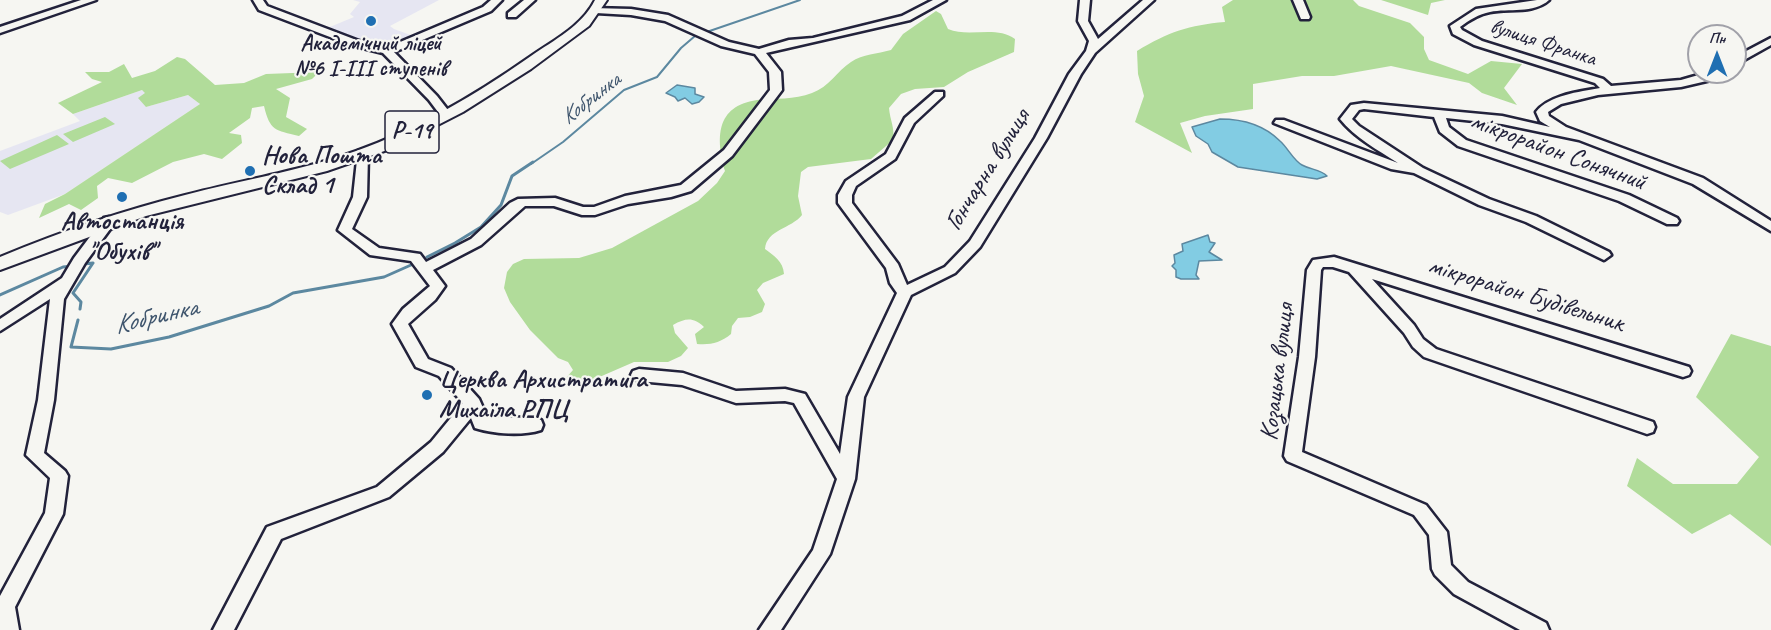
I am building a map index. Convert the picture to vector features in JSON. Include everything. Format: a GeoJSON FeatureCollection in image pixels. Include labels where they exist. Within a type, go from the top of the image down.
{"type":"FeatureCollection","features":[{"type":"Feature","properties":{"kind":"main road","name":"Р-19"},"geometry":{"type":"LineString","coordinates":[[0,264],[109,221],[362,154],[445,114],[527,66],[582,26],[599,5]]}},
{"type":"Feature","properties":{"kind":"street"},"geometry":{"type":"LineString","coordinates":[[0,30],[91,0]]}},
{"type":"Feature","properties":{"kind":"street"},"geometry":{"type":"LineString","coordinates":[[258,0],[263,8],[356,43],[387,51],[433,98],[445,114]]}},
{"type":"Feature","properties":{"kind":"street"},"geometry":{"type":"LineString","coordinates":[[387,51],[487,9],[497,0]]}},
{"type":"Feature","properties":{"kind":"street"},"geometry":{"type":"LineString","coordinates":[[512,15],[530,0]]}},
{"type":"Feature","properties":{"kind":"street"},"geometry":{"type":"LineString","coordinates":[[599,5],[668,18],[725,44],[759,52],[789,43],[813,41],[906,18],[941,0]]}},
{"type":"Feature","properties":{"kind":"street"},"geometry":{"type":"LineString","coordinates":[[1085,0],[1084,26],[1094,41],[1091,51]]}},
{"type":"Feature","properties":{"kind":"street","name":"Гончарна вулиця"},"geometry":{"type":"LineString","coordinates":[[905,292],[950,270],[975,244],[1041,138],[1075,74],[1091,51],[1149,0]]}},
{"type":"Feature","properties":{"kind":"street"},"geometry":{"type":"LineString","coordinates":[[1298,0],[1305,17]]}},
{"type":"Feature","properties":{"kind":"street","name":"вулиця Франка"},"geometry":{"type":"LineString","coordinates":[[1544,0],[1529,5],[1483,10],[1468,16],[1455,26],[1457,32],[1478,43],[1591,78],[1608,89]]}},
{"type":"Feature","properties":{"kind":"street"},"geometry":{"type":"LineString","coordinates":[[1747,55],[1771,41]]}},
{"type":"Feature","properties":{"kind":"street"},"geometry":{"type":"LineString","coordinates":[[425,268],[476,242],[515,206],[523,202],[555,202],[582,211],[596,211],[625,200],[671,194],[686,188],[728,153],[776,90],[775,72],[759,52]]}},
{"type":"Feature","properties":{"kind":"street"},"geometry":{"type":"LineString","coordinates":[[1687,81],[1608,89],[1546,106],[1542,112],[1544,118],[1553,125],[1698,181],[1771,227]]}},
{"type":"Feature","properties":{"kind":"street"},"geometry":{"type":"LineString","coordinates":[[769,630],[821,554],[846,479],[856,397],[905,292],[897,283],[892,267],[845,203],[845,195],[851,184],[891,156],[909,121],[939,94]]}},
{"type":"Feature","properties":{"kind":"street","name":"мікрорайон Сонячний"},"geometry":{"type":"LineString","coordinates":[[1578,136],[1523,123],[1364,106],[1355,107],[1346,119],[1355,129],[1419,171],[1484,202],[1532,219],[1604,255]]}},
{"type":"Feature","properties":{"kind":"street","name":"мікрорайон Сонячний"},"geometry":{"type":"LineString","coordinates":[[1439,115],[1444,129],[1462,143],[1624,198],[1671,221]]}},
{"type":"Feature","properties":{"kind":"street","name":"мікрорайон Сонячний"},"geometry":{"type":"LineString","coordinates":[[1280,123],[1395,166],[1419,171]]}},
{"type":"Feature","properties":{"kind":"street"},"geometry":{"type":"LineString","coordinates":[[362,154],[360,197],[345,230],[375,252],[415,257],[438,286],[434,293],[406,314],[400,324],[422,363],[445,372],[473,403],[481,423],[512,426],[535,424]]}},
{"type":"Feature","properties":{"kind":"street"},"geometry":{"type":"LineString","coordinates":[[9,630],[5,606],[54,514],[59,476],[35,455],[46,400],[57,299],[73,270],[109,221]]}},
{"type":"Feature","properties":{"kind":"street","name":"мікрорайон Будівельник"},"geometry":{"type":"LineString","coordinates":[[1318,263],[1334,262],[1683,371]]}},
{"type":"Feature","properties":{"kind":"street","name":"Козацька вулиця"},"geometry":{"type":"LineString","coordinates":[[1318,263],[1314,270],[1307,357],[1293,456],[1420,510],[1438,532],[1442,569],[1461,588],[1539,630]]}},
{"type":"Feature","properties":{"kind":"street"},"geometry":{"type":"LineString","coordinates":[[1354,268],[1409,329],[1418,344],[1430,353],[1647,427]]}},
{"type":"Feature","properties":{"kind":"street"},"geometry":{"type":"LineString","coordinates":[[0,326],[73,270]]}},
{"type":"Feature","properties":{"kind":"street"},"geometry":{"type":"LineString","coordinates":[[639,375],[683,379],[736,397],[785,395],[799,398],[846,479]]}},
{"type":"Feature","properties":{"kind":"street"},"geometry":{"type":"LineString","coordinates":[[223,630],[274,533],[383,492],[437,447],[473,403]]}},
{"type":"Feature","properties":{"kind":"shaded area","name":"Академічний ліцей №6 І-ІІІ ступенів"},"geometry":{"type":"Polygon","coordinates":[[[353,0],[439,0],[390,26],[416,37],[381,48],[325,29],[354,17],[350,14],[360,2],[353,0]]]}},
{"type":"Feature","properties":{"kind":"shaded area"},"geometry":{"type":"Polygon","coordinates":[[[142,90],[146,93],[146,107],[188,95],[200,104],[65,194],[8,215],[0,212],[0,151],[80,121],[73,114],[142,90]]]}},
{"type":"Feature","properties":{"kind":"green space"},"geometry":{"type":"Polygon","coordinates":[[[1233,0],[1353,0],[1359,6],[1410,23],[1424,37],[1424,49],[1429,60],[1468,74],[1491,61],[1522,64],[1504,88],[1517,105],[1482,93],[1469,83],[1391,66],[1334,76],[1302,76],[1253,84],[1253,109],[1205,116],[1180,123],[1192,153],[1135,122],[1144,96],[1138,74],[1137,51],[1179,30],[1225,22],[1222,7],[1233,0]]]}},
{"type":"Feature","properties":{"kind":"green space"},"geometry":{"type":"Polygon","coordinates":[[[1381,0],[1445,0],[1431,3],[1428,15],[1381,0]]]}},
{"type":"Feature","properties":{"kind":"green space"},"geometry":{"type":"Polygon","coordinates":[[[936,11],[941,14],[948,29],[1008,35],[1015,39],[1014,52],[968,72],[944,87],[915,89],[901,94],[889,108],[893,140],[871,159],[808,167],[801,172],[798,196],[802,215],[770,237],[765,249],[780,262],[784,274],[763,283],[757,290],[765,304],[762,312],[750,317],[738,318],[732,326],[731,334],[711,344],[697,344],[695,334],[704,327],[693,320],[682,321],[673,325],[675,333],[688,348],[681,356],[668,362],[634,362],[588,382],[557,388],[573,370],[568,362],[558,358],[530,330],[510,302],[504,288],[507,272],[513,264],[524,259],[579,258],[612,248],[698,201],[717,183],[725,171],[720,136],[726,117],[733,109],[743,103],[757,100],[798,97],[812,93],[828,83],[856,59],[891,50],[903,34],[936,11]]]}},
{"type":"Feature","properties":{"kind":"green space"},"geometry":{"type":"Polygon","coordinates":[[[177,57],[185,59],[215,85],[244,83],[266,74],[319,72],[312,79],[276,89],[290,98],[286,117],[307,129],[299,136],[279,130],[271,125],[264,106],[252,108],[250,118],[229,133],[241,135],[242,143],[222,159],[204,154],[173,162],[132,183],[108,178],[97,186],[98,198],[81,210],[69,204],[39,218],[45,204],[65,194],[200,104],[188,95],[146,107],[138,98],[145,93],[142,90],[73,114],[58,103],[102,82],[92,79],[85,72],[109,72],[124,64],[132,78],[155,71],[177,57]]]}},
{"type":"Feature","properties":{"kind":"green space"},"geometry":{"type":"Polygon","coordinates":[[[105,117],[115,124],[73,142],[63,134],[105,117]]]}},
{"type":"Feature","properties":{"kind":"green space"},"geometry":{"type":"Polygon","coordinates":[[[57,135],[69,144],[10,169],[0,161],[57,135]]]}},
{"type":"Feature","properties":{"kind":"green space"},"geometry":{"type":"Polygon","coordinates":[[[1731,334],[1771,346],[1771,546],[1730,514],[1692,534],[1627,486],[1637,458],[1673,484],[1737,484],[1759,457],[1696,397],[1731,334]]]}},
{"type":"Feature","properties":{"kind":"water"},"geometry":{"type":"Polygon","coordinates":[[[677,85],[695,88],[695,94],[704,97],[692,104],[685,98],[678,101],[666,93],[677,85]]]}},
{"type":"Feature","properties":{"kind":"water"},"geometry":{"type":"Polygon","coordinates":[[[1220,119],[1236,120],[1260,127],[1274,135],[1299,163],[1327,176],[1317,179],[1238,167],[1212,152],[1208,144],[1196,136],[1192,127],[1220,119]]]}},
{"type":"Feature","properties":{"kind":"water"},"geometry":{"type":"Polygon","coordinates":[[[1208,235],[1210,242],[1215,243],[1209,252],[1222,260],[1199,261],[1196,275],[1199,279],[1176,277],[1176,270],[1172,266],[1175,263],[1174,255],[1183,251],[1182,244],[1208,235]]]}},
{"type":"Feature","properties":{"kind":"waterway","name":"Кобринка"},"geometry":{"type":"LineString","coordinates":[[531,164],[563,142],[624,90],[657,77],[681,48],[695,36],[800,0]]}},
{"type":"Feature","properties":{"kind":"waterway","name":"Кобринка"},"geometry":{"type":"LineString","coordinates":[[427,257],[481,227],[501,205],[512,176],[533,162]]}},
{"type":"Feature","properties":{"kind":"waterway","name":"Кобринка"},"geometry":{"type":"LineString","coordinates":[[80,309],[81,302],[73,293],[93,263],[83,264]]}},
{"type":"Feature","properties":{"kind":"waterway","name":"Кобринка"},"geometry":{"type":"LineString","coordinates":[[78,320],[71,347],[111,349],[169,337],[269,306],[293,293],[384,277],[411,265]]}},
{"type":"Feature","properties":{"kind":"waterway","name":"Кобринка"},"geometry":{"type":"LineString","coordinates":[[0,295],[63,267],[73,266]]}},
{"type":"Feature","properties":{"kind":"place","name":"Академічний ліцей №6 І-ІІІ ступенів"},"geometry":{"type":"Point","coordinates":[371,21]}},
{"type":"Feature","properties":{"kind":"place","name":"Нова Пошта Склад 1"},"geometry":{"type":"Point","coordinates":[250,171]}},
{"type":"Feature","properties":{"kind":"place","name":"Автостанція \"Обухів\""},"geometry":{"type":"Point","coordinates":[122,197]}},
{"type":"Feature","properties":{"kind":"place","name":"Церква Архистратига Михаїла РПЦ"},"geometry":{"type":"Point","coordinates":[427,395]}}]}
